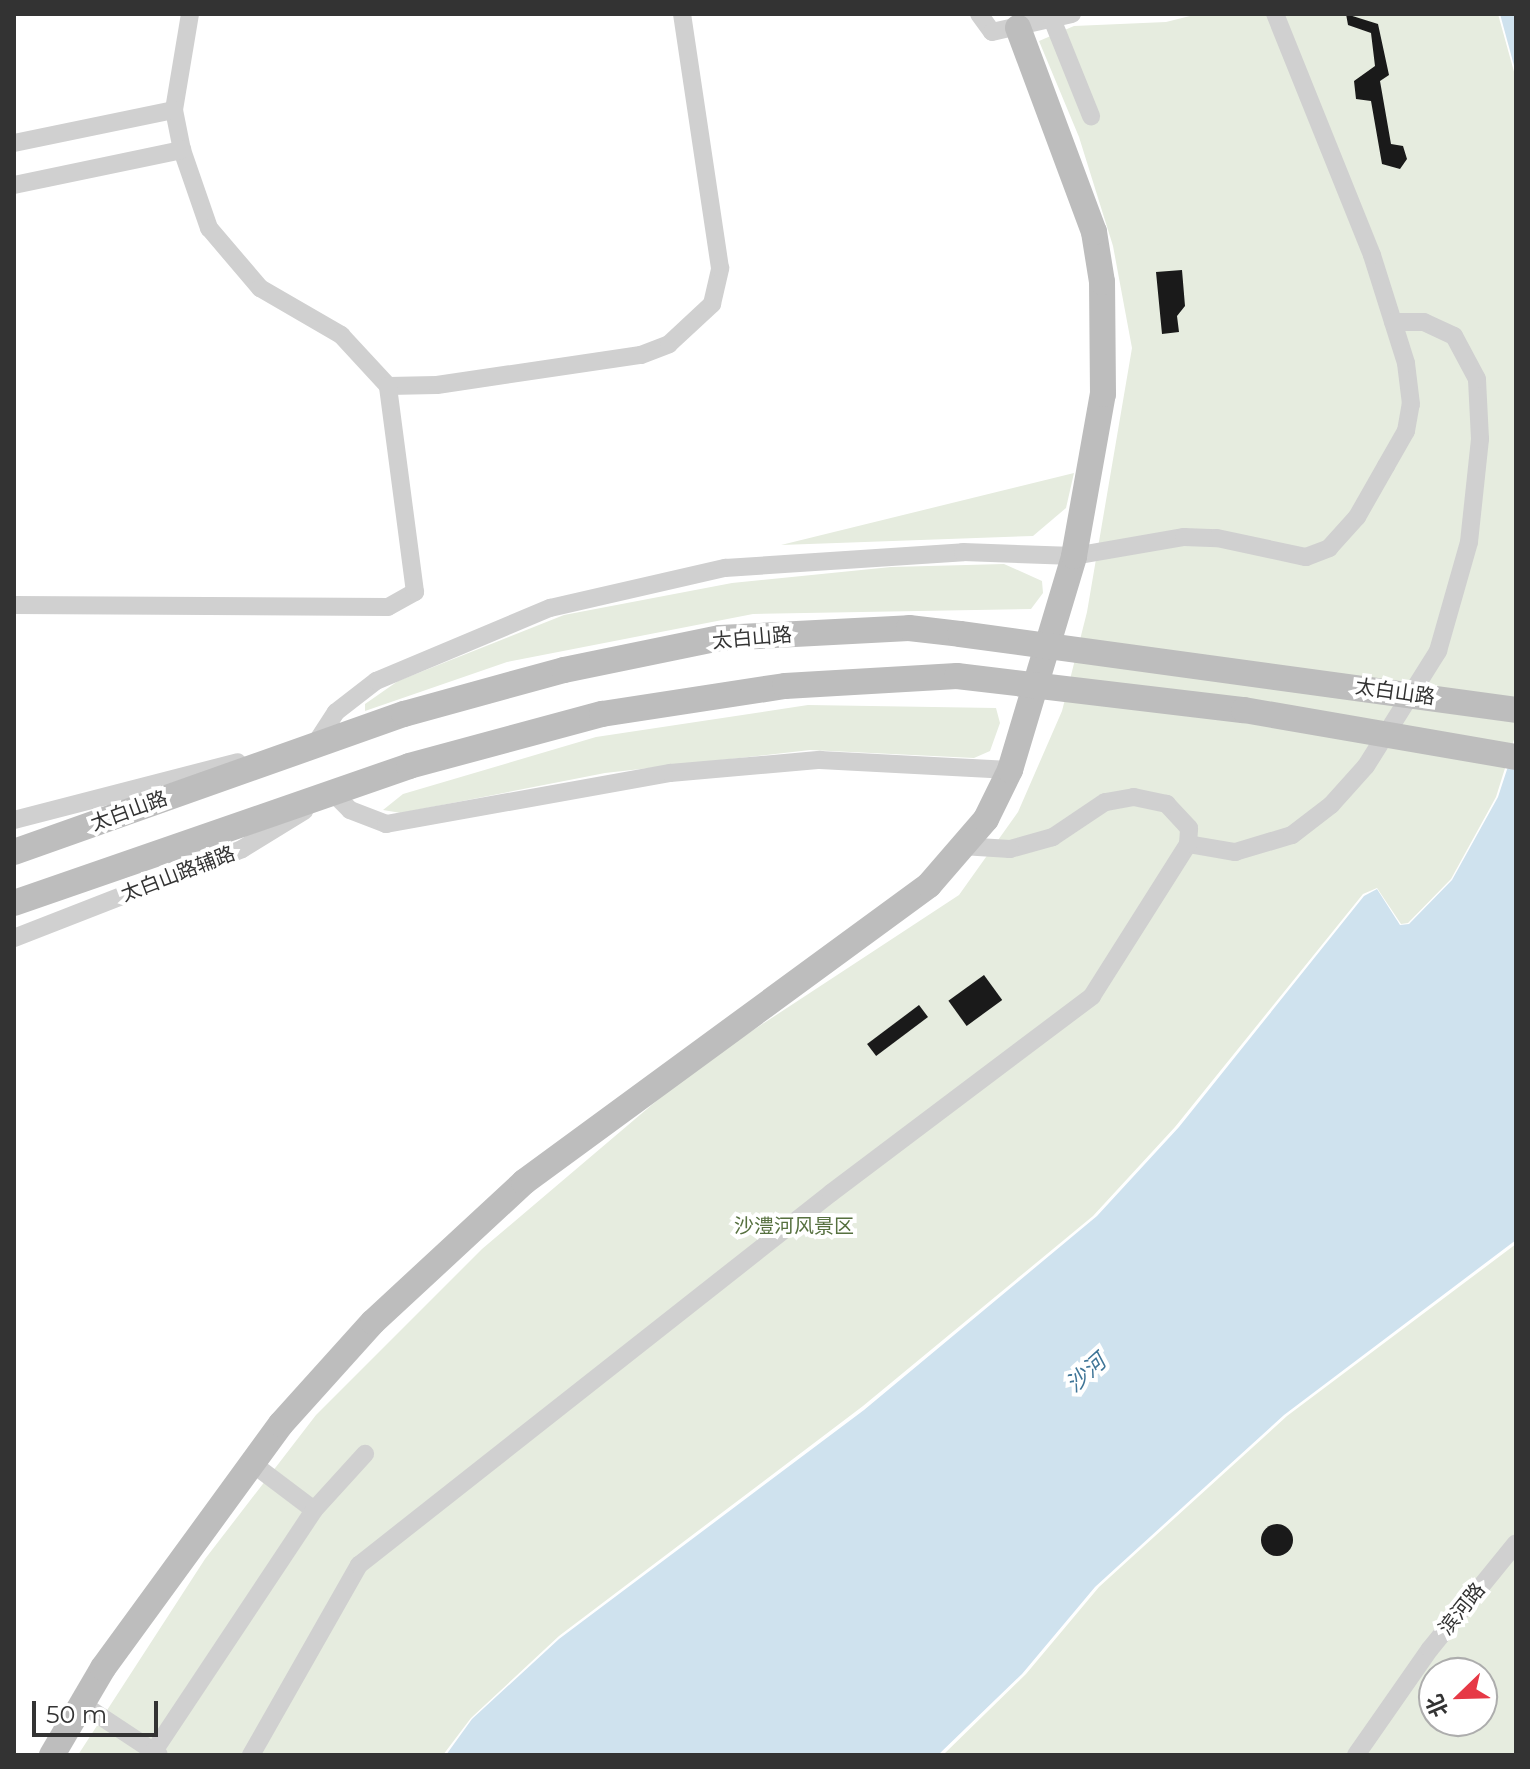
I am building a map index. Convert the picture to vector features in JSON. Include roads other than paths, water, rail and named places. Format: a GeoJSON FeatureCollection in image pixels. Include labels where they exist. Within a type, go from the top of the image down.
{"type":"FeatureCollection","features":[{"type":"Feature","properties":{"kind":"main road"},"geometry":{"type":"LineString","coordinates":[[52,1755],[82,1704],[253,1464],[373,1322],[524,1182],[929,885],[986,819],[1010,770],[1074,556],[1103,394],[1102,282],[1094,232],[1070,156],[1018,28]]}},
{"type":"Feature","properties":{"kind":"main road","name":"太白山路"},"geometry":{"type":"LineString","coordinates":[[14,852],[404,714],[564,670],[720,638],[909,628],[1516,710]]}},
{"type":"Feature","properties":{"kind":"main road","name":"太白山路"},"geometry":{"type":"LineString","coordinates":[[14,903],[409,766],[602,714],[785,686],[957,676],[1244,710],[1516,757]]}},
{"type":"Feature","properties":{"kind":"street"},"geometry":{"type":"LineString","coordinates":[[14,605],[388,607],[415,592],[388,386],[341,335],[260,288],[209,228],[182,150],[174,110],[190,14]]}},
{"type":"Feature","properties":{"kind":"street"},"geometry":{"type":"LineString","coordinates":[[388,386],[437,385],[641,355],[669,344],[712,304],[720,268],[682,14]]}},
{"type":"Feature","properties":{"kind":"street"},"geometry":{"type":"LineString","coordinates":[[979,14],[992,32],[1072,14]]}},
{"type":"Feature","properties":{"kind":"street"},"geometry":{"type":"LineString","coordinates":[[14,820],[318,745],[336,712],[376,681],[550,608],[725,568],[963,552],[1074,556],[1184,537],[1217,538],[1306,557],[1329,548],[1357,517],[1406,431],[1411,404],[1393,322],[1372,255],[1275,14]]}},
{"type":"Feature","properties":{"kind":"street"},"geometry":{"type":"LineString","coordinates":[[1052,19],[1091,116]]}},
{"type":"Feature","properties":{"kind":"street"},"geometry":{"type":"LineString","coordinates":[[14,143],[174,110]]}},
{"type":"Feature","properties":{"kind":"street"},"geometry":{"type":"LineString","coordinates":[[14,185],[182,150]]}},
{"type":"Feature","properties":{"kind":"street"},"geometry":{"type":"LineString","coordinates":[[1188,844],[1235,852],[1292,835],[1331,805],[1366,766],[1438,651],[1469,542],[1480,439],[1477,379],[1454,336],[1424,322],[1393,322]]}},
{"type":"Feature","properties":{"kind":"street"},"geometry":{"type":"LineString","coordinates":[[333,793],[350,810],[386,824],[670,773],[805,761],[1010,770]]}},
{"type":"Feature","properties":{"kind":"street","name":"太白山路辅路"},"geometry":{"type":"LineString","coordinates":[[14,938],[242,849],[333,793]]}},
{"type":"Feature","properties":{"kind":"street"},"geometry":{"type":"LineString","coordinates":[[251,1755],[359,1565],[819,1202],[1092,996],[1188,844],[1184,819],[1167,804],[1134,797],[1105,802],[1053,837],[1010,849],[962,846]]}},
{"type":"Feature","properties":{"kind":"street"},"geometry":{"type":"LineString","coordinates":[[82,1704],[147,1751],[314,1510],[365,1454]]}},
{"type":"Feature","properties":{"kind":"street"},"geometry":{"type":"LineString","coordinates":[[253,1464],[314,1510]]}},
{"type":"Feature","properties":{"kind":"street","name":"滨河路"},"geometry":{"type":"LineString","coordinates":[[1356,1755],[1430,1649],[1516,1543]]}},
{"type":"Feature","properties":{"kind":"water"},"geometry":{"type":"Polygon","coordinates":[[[1500,14],[1516,14],[1516,73],[1500,14]]]}},
{"type":"Feature","properties":{"kind":"water","name":"沙河"},"geometry":{"type":"Polygon","coordinates":[[[1516,742],[1516,1240],[1284,1415],[1095,1587],[1022,1674],[938,1755],[446,1755],[472,1719],[559,1639],[864,1410],[1097,1216],[1179,1127],[1364,896],[1377,889],[1400,925],[1409,924],[1452,880],[1498,797],[1516,742]]]}},
{"type":"Feature","properties":{"kind":"park label","name":"沙澧河风景区"},"geometry":{"type":"Point","coordinates":[794,1226]}}]}
